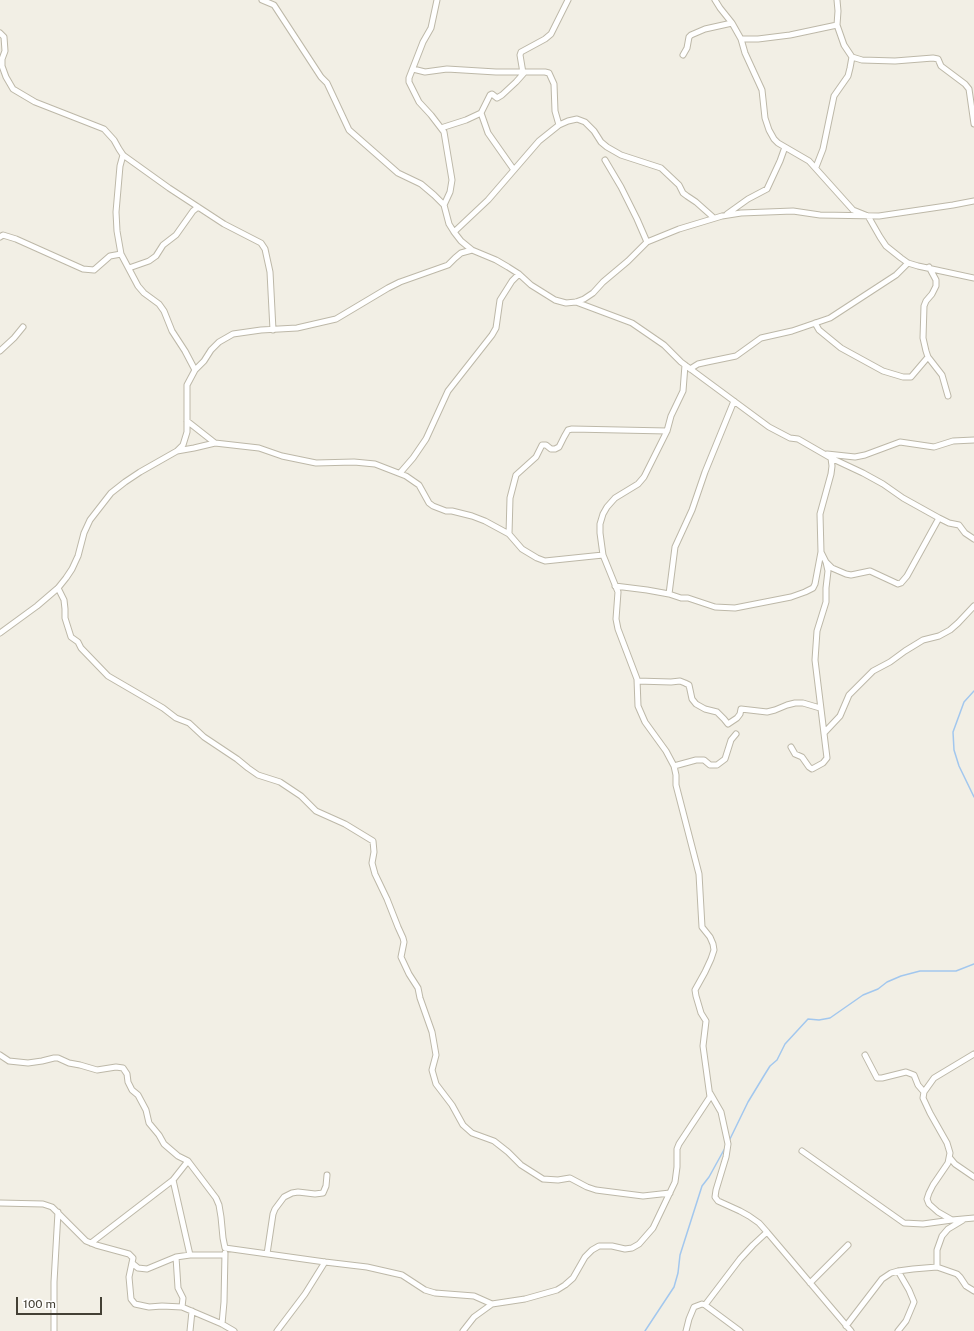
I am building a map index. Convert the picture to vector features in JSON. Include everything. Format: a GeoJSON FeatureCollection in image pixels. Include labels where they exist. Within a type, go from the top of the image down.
{"type":"FeatureCollection","features":[{"type":"Feature","properties":{"kind":"street"},"geometry":{"type":"LineString","coordinates":[[262,0],[274,3],[320,77],[327,83],[349,130],[398,173],[421,184],[434,195],[444,205],[449,224],[461,241],[472,250],[496,260],[519,274],[531,285],[555,300],[566,303],[584,300],[647,242],[680,229],[726,215],[793,211],[820,215],[868,216],[895,214],[974,201]]}},
{"type":"Feature","properties":{"kind":"street"},"geometry":{"type":"LineString","coordinates":[[438,0],[430,28],[409,78],[409,82],[419,102],[444,132],[452,180],[450,192],[444,205]]}},
{"type":"Feature","properties":{"kind":"street"},"geometry":{"type":"LineString","coordinates":[[441,128],[481,114],[490,95],[492,94],[497,98],[516,82],[523,73],[521,52],[545,40],[551,34],[568,0]]}},
{"type":"Feature","properties":{"kind":"street"},"geometry":{"type":"LineString","coordinates":[[716,0],[741,39],[745,53],[762,90],[765,118],[774,139],[816,167],[853,210],[868,216],[886,246],[908,263],[974,278]]}},
{"type":"Feature","properties":{"kind":"street"},"geometry":{"type":"LineString","coordinates":[[838,0],[837,25],[844,45],[852,57],[862,60],[894,61],[933,58],[938,59],[941,66],[965,84],[969,89],[972,95],[974,124]]}},
{"type":"Feature","properties":{"kind":"street"},"geometry":{"type":"LineString","coordinates":[[684,55],[691,35],[705,29],[732,23]]}},
{"type":"Feature","properties":{"kind":"street"},"geometry":{"type":"LineString","coordinates":[[741,39],[758,39],[790,35],[837,25]]}},
{"type":"Feature","properties":{"kind":"street"},"geometry":{"type":"LineString","coordinates":[[0,33],[4,37],[5,51],[2,66],[13,89],[35,102],[104,129],[114,140],[124,155],[224,224],[261,243],[265,249],[271,278],[273,330]]}},
{"type":"Feature","properties":{"kind":"street"},"geometry":{"type":"LineString","coordinates":[[816,167],[823,149],[834,96],[848,76],[852,57]]}},
{"type":"Feature","properties":{"kind":"street"},"geometry":{"type":"LineString","coordinates":[[414,69],[426,72],[447,68],[496,72],[549,73],[554,84],[558,125]]}},
{"type":"Feature","properties":{"kind":"street"},"geometry":{"type":"LineString","coordinates":[[481,114],[488,133],[514,170]]}},
{"type":"Feature","properties":{"kind":"street"},"geometry":{"type":"LineString","coordinates":[[454,232],[488,200],[539,140],[558,125],[568,120],[585,122],[594,131],[601,142],[621,155],[660,168],[679,185],[683,193],[714,218]]}},
{"type":"Feature","properties":{"kind":"street"},"geometry":{"type":"LineString","coordinates":[[726,215],[748,199],[767,189],[785,147]]}},
{"type":"Feature","properties":{"kind":"street"},"geometry":{"type":"LineString","coordinates":[[124,155],[120,166],[116,212],[118,239],[121,254],[130,268],[132,278],[138,286],[159,304],[164,311],[172,331],[195,370]]}},
{"type":"Feature","properties":{"kind":"street"},"geometry":{"type":"LineString","coordinates":[[605,160],[621,187],[647,242]]}},
{"type":"Feature","properties":{"kind":"street"},"geometry":{"type":"LineString","coordinates":[[130,268],[149,261],[156,256],[163,245],[176,235],[193,211],[198,207]]}},
{"type":"Feature","properties":{"kind":"street"},"geometry":{"type":"LineString","coordinates":[[0,237],[3,235],[16,239],[83,269],[94,270],[110,256],[121,254]]}},
{"type":"Feature","properties":{"kind":"street"},"geometry":{"type":"LineString","coordinates":[[0,633],[37,606],[58,588],[66,578],[75,563],[84,533],[90,520],[111,493],[124,482],[177,451],[183,445],[187,421],[187,385],[195,370],[219,342],[233,334],[261,330],[297,328],[336,319],[388,288],[400,282],[448,265],[454,258],[466,251],[472,250]]}},
{"type":"Feature","properties":{"kind":"street"},"geometry":{"type":"LineString","coordinates":[[690,369],[698,364],[736,356],[761,338],[792,331],[830,318],[896,274],[908,263]]}},
{"type":"Feature","properties":{"kind":"street"},"geometry":{"type":"LineString","coordinates":[[929,267],[936,280],[936,286],[924,306],[923,338],[928,357],[942,374],[948,396]]}},
{"type":"Feature","properties":{"kind":"street"},"geometry":{"type":"LineString","coordinates":[[400,473],[413,458],[426,439],[448,392],[492,335],[496,328],[500,300],[512,281],[519,274]]}},
{"type":"Feature","properties":{"kind":"street"},"geometry":{"type":"LineString","coordinates":[[576,302],[632,323],[664,345],[690,369],[775,431],[790,438],[798,439],[831,458],[864,473],[903,498],[939,518],[949,523],[959,525],[965,533],[974,539]]}},
{"type":"Feature","properties":{"kind":"street"},"geometry":{"type":"LineString","coordinates":[[815,323],[819,330],[841,348],[884,372],[903,377],[912,377],[928,357]]}},
{"type":"Feature","properties":{"kind":"street"},"geometry":{"type":"LineString","coordinates":[[0,351],[23,327]]}},
{"type":"Feature","properties":{"kind":"street"},"geometry":{"type":"LineString","coordinates":[[686,365],[683,390],[671,416],[667,431],[644,477],[638,484],[615,498],[603,514],[600,524],[603,555],[618,592],[616,619],[618,629],[637,681],[638,706],[645,722],[666,751],[674,766],[676,785],[699,874],[702,927],[710,937],[713,944],[714,950],[711,959],[695,990],[701,1013],[706,1021],[703,1046],[707,1080],[710,1093],[721,1112],[728,1144],[726,1157],[715,1196],[718,1201],[740,1211],[758,1223],[850,1331]]}},
{"type":"Feature","properties":{"kind":"street"},"geometry":{"type":"LineString","coordinates":[[669,594],[675,547],[692,510],[705,472],[734,401]]}},
{"type":"Feature","properties":{"kind":"street"},"geometry":{"type":"LineString","coordinates":[[187,421],[215,443]]}},
{"type":"Feature","properties":{"kind":"street"},"geometry":{"type":"LineString","coordinates":[[509,534],[510,498],[516,475],[536,457],[542,445],[546,445],[551,449],[559,448],[568,430],[572,429],[667,431]]}},
{"type":"Feature","properties":{"kind":"street"},"geometry":{"type":"LineString","coordinates":[[824,454],[855,457],[865,455],[900,442],[934,447],[953,441],[974,440]]}},
{"type":"Feature","properties":{"kind":"street"},"geometry":{"type":"LineString","coordinates":[[177,451],[215,443],[259,448],[282,456],[316,463],[354,462],[375,464],[400,473],[420,485],[429,503],[434,506],[446,511],[472,516],[485,521],[509,534],[522,549],[537,558],[545,561],[603,555]]}},
{"type":"Feature","properties":{"kind":"street"},"geometry":{"type":"LineString","coordinates":[[615,586],[669,594],[715,607],[735,608],[791,597],[813,588],[821,552],[820,514],[831,474],[831,458]]}},
{"type":"Feature","properties":{"kind":"street"},"geometry":{"type":"LineString","coordinates":[[826,562],[832,568],[846,574],[851,575],[870,571],[898,584],[901,583],[907,576],[939,518]]}},
{"type":"Feature","properties":{"kind":"street"},"geometry":{"type":"LineString","coordinates":[[791,747],[795,754],[802,757],[812,769],[823,763],[827,758],[824,723],[820,708],[815,660],[817,631],[826,602],[828,571],[826,562],[821,552]]}},
{"type":"Feature","properties":{"kind":"street"},"geometry":{"type":"LineString","coordinates":[[58,588],[64,600],[65,618],[71,637],[78,642],[80,648],[108,676],[163,708],[176,718],[190,723],[204,737],[258,775],[280,782],[301,796],[316,811],[345,824],[373,841],[374,852],[372,863],[375,874],[403,938],[401,957],[418,988],[432,1032],[436,1055],[432,1070],[436,1084],[452,1105],[463,1125],[472,1133],[494,1141],[521,1165],[543,1179],[558,1180],[570,1178],[596,1190],[643,1196],[670,1193]]}},
{"type":"Feature","properties":{"kind":"street"},"geometry":{"type":"LineString","coordinates":[[824,733],[840,716],[849,695],[873,671],[890,662],[923,640],[939,636],[950,630],[974,606]]}},
{"type":"Feature","properties":{"kind":"street"},"geometry":{"type":"LineString","coordinates":[[637,681],[686,682],[689,685],[692,699],[696,704],[705,709],[717,712],[728,724],[737,718],[741,709],[767,712],[795,703],[803,703],[820,708]]}},
{"type":"Feature","properties":{"kind":"street"},"geometry":{"type":"LineString","coordinates":[[674,766],[696,760],[704,760],[710,765],[717,765],[725,759],[731,740],[736,734]]}},
{"type":"Feature","properties":{"kind":"street"},"geometry":{"type":"LineString","coordinates":[[952,1220],[938,1212],[929,1204],[927,1199],[933,1185],[945,1169],[950,1158],[950,1150],[923,1098],[924,1092],[934,1078],[974,1054]]}},
{"type":"Feature","properties":{"kind":"street"},"geometry":{"type":"LineString","coordinates":[[0,1055],[9,1061],[28,1063],[58,1058],[69,1063],[97,1070],[116,1067],[123,1068],[127,1074],[128,1082],[132,1090],[138,1095],[146,1110],[149,1123],[164,1144],[178,1156],[188,1161],[216,1198],[219,1205],[222,1217],[222,1238],[225,1248],[222,1324]]}},
{"type":"Feature","properties":{"kind":"street"},"geometry":{"type":"LineString","coordinates":[[865,1055],[877,1078],[906,1072],[914,1075],[918,1085],[924,1092]]}},
{"type":"Feature","properties":{"kind":"street"},"geometry":{"type":"LineString","coordinates":[[462,1331],[474,1317],[492,1304],[525,1299],[557,1290],[573,1278],[585,1256],[599,1246],[612,1246],[625,1250],[638,1244],[653,1228],[676,1182],[679,1144],[707,1102],[710,1097],[710,1093]]}},
{"type":"Feature","properties":{"kind":"street"},"geometry":{"type":"LineString","coordinates":[[802,1151],[904,1223],[923,1224],[974,1218]]}},
{"type":"Feature","properties":{"kind":"street"},"geometry":{"type":"LineString","coordinates":[[950,1158],[955,1164],[974,1177]]}},
{"type":"Feature","properties":{"kind":"street"},"geometry":{"type":"LineString","coordinates":[[91,1243],[173,1180],[188,1161]]}},
{"type":"Feature","properties":{"kind":"street"},"geometry":{"type":"LineString","coordinates":[[267,1254],[275,1209],[284,1198],[292,1192],[315,1194],[322,1193],[326,1186],[327,1175]]}},
{"type":"Feature","properties":{"kind":"street"},"geometry":{"type":"LineString","coordinates":[[173,1180],[190,1255]]}},
{"type":"Feature","properties":{"kind":"street"},"geometry":{"type":"LineString","coordinates":[[0,1203],[43,1204],[52,1207],[86,1241],[129,1254],[133,1258],[129,1277],[129,1287],[132,1302],[135,1304],[149,1307],[182,1307],[222,1324],[234,1331]]}},
{"type":"Feature","properties":{"kind":"street"},"geometry":{"type":"LineString","coordinates":[[54,1331],[54,1282],[58,1212]]}},
{"type":"Feature","properties":{"kind":"street"},"geometry":{"type":"LineString","coordinates":[[937,1267],[937,1250],[942,1236],[948,1229],[963,1220]]}},
{"type":"Feature","properties":{"kind":"street"},"geometry":{"type":"LineString","coordinates":[[705,1305],[740,1259],[767,1232]]}},
{"type":"Feature","properties":{"kind":"street"},"geometry":{"type":"LineString","coordinates":[[810,1283],[848,1245]]}},
{"type":"Feature","properties":{"kind":"street"},"geometry":{"type":"LineString","coordinates":[[225,1248],[367,1267],[395,1273],[425,1290],[439,1293],[474,1296],[492,1304]]}},
{"type":"Feature","properties":{"kind":"street"},"geometry":{"type":"LineString","coordinates":[[132,1263],[138,1268],[147,1269],[176,1257],[190,1255],[225,1255]]}},
{"type":"Feature","properties":{"kind":"street"},"geometry":{"type":"LineString","coordinates":[[176,1257],[178,1288],[183,1298],[182,1307]]}},
{"type":"Feature","properties":{"kind":"street"},"geometry":{"type":"LineString","coordinates":[[277,1331],[305,1294],[326,1262]]}},
{"type":"Feature","properties":{"kind":"street"},"geometry":{"type":"LineString","coordinates":[[846,1326],[882,1279],[890,1273],[937,1267],[957,1274],[966,1286],[974,1291]]}},
{"type":"Feature","properties":{"kind":"street"},"geometry":{"type":"LineString","coordinates":[[898,1272],[909,1290],[914,1302],[906,1321],[898,1331]]}},
{"type":"Feature","properties":{"kind":"street"},"geometry":{"type":"LineString","coordinates":[[686,1331],[688,1319],[694,1307],[702,1304],[740,1331]]}},
{"type":"Feature","properties":{"kind":"street"},"geometry":{"type":"LineString","coordinates":[[190,1331],[192,1311]]}},
{"type":"Feature","properties":{"kind":"waterway"},"geometry":{"type":"LineString","coordinates":[[974,691],[964,702],[953,732],[954,750],[959,766],[974,797]]}},
{"type":"Feature","properties":{"kind":"waterway"},"geometry":{"type":"LineString","coordinates":[[729,1141],[748,1102],[770,1066],[777,1060],[785,1044],[808,1019],[819,1020],[830,1018],[863,995],[878,989],[887,982],[901,976],[920,971],[956,971],[974,964]]}},
{"type":"Feature","properties":{"kind":"waterway"},"geometry":{"type":"LineString","coordinates":[[645,1331],[674,1287],[678,1273],[680,1255],[702,1186],[709,1177],[725,1148]]}}]}
